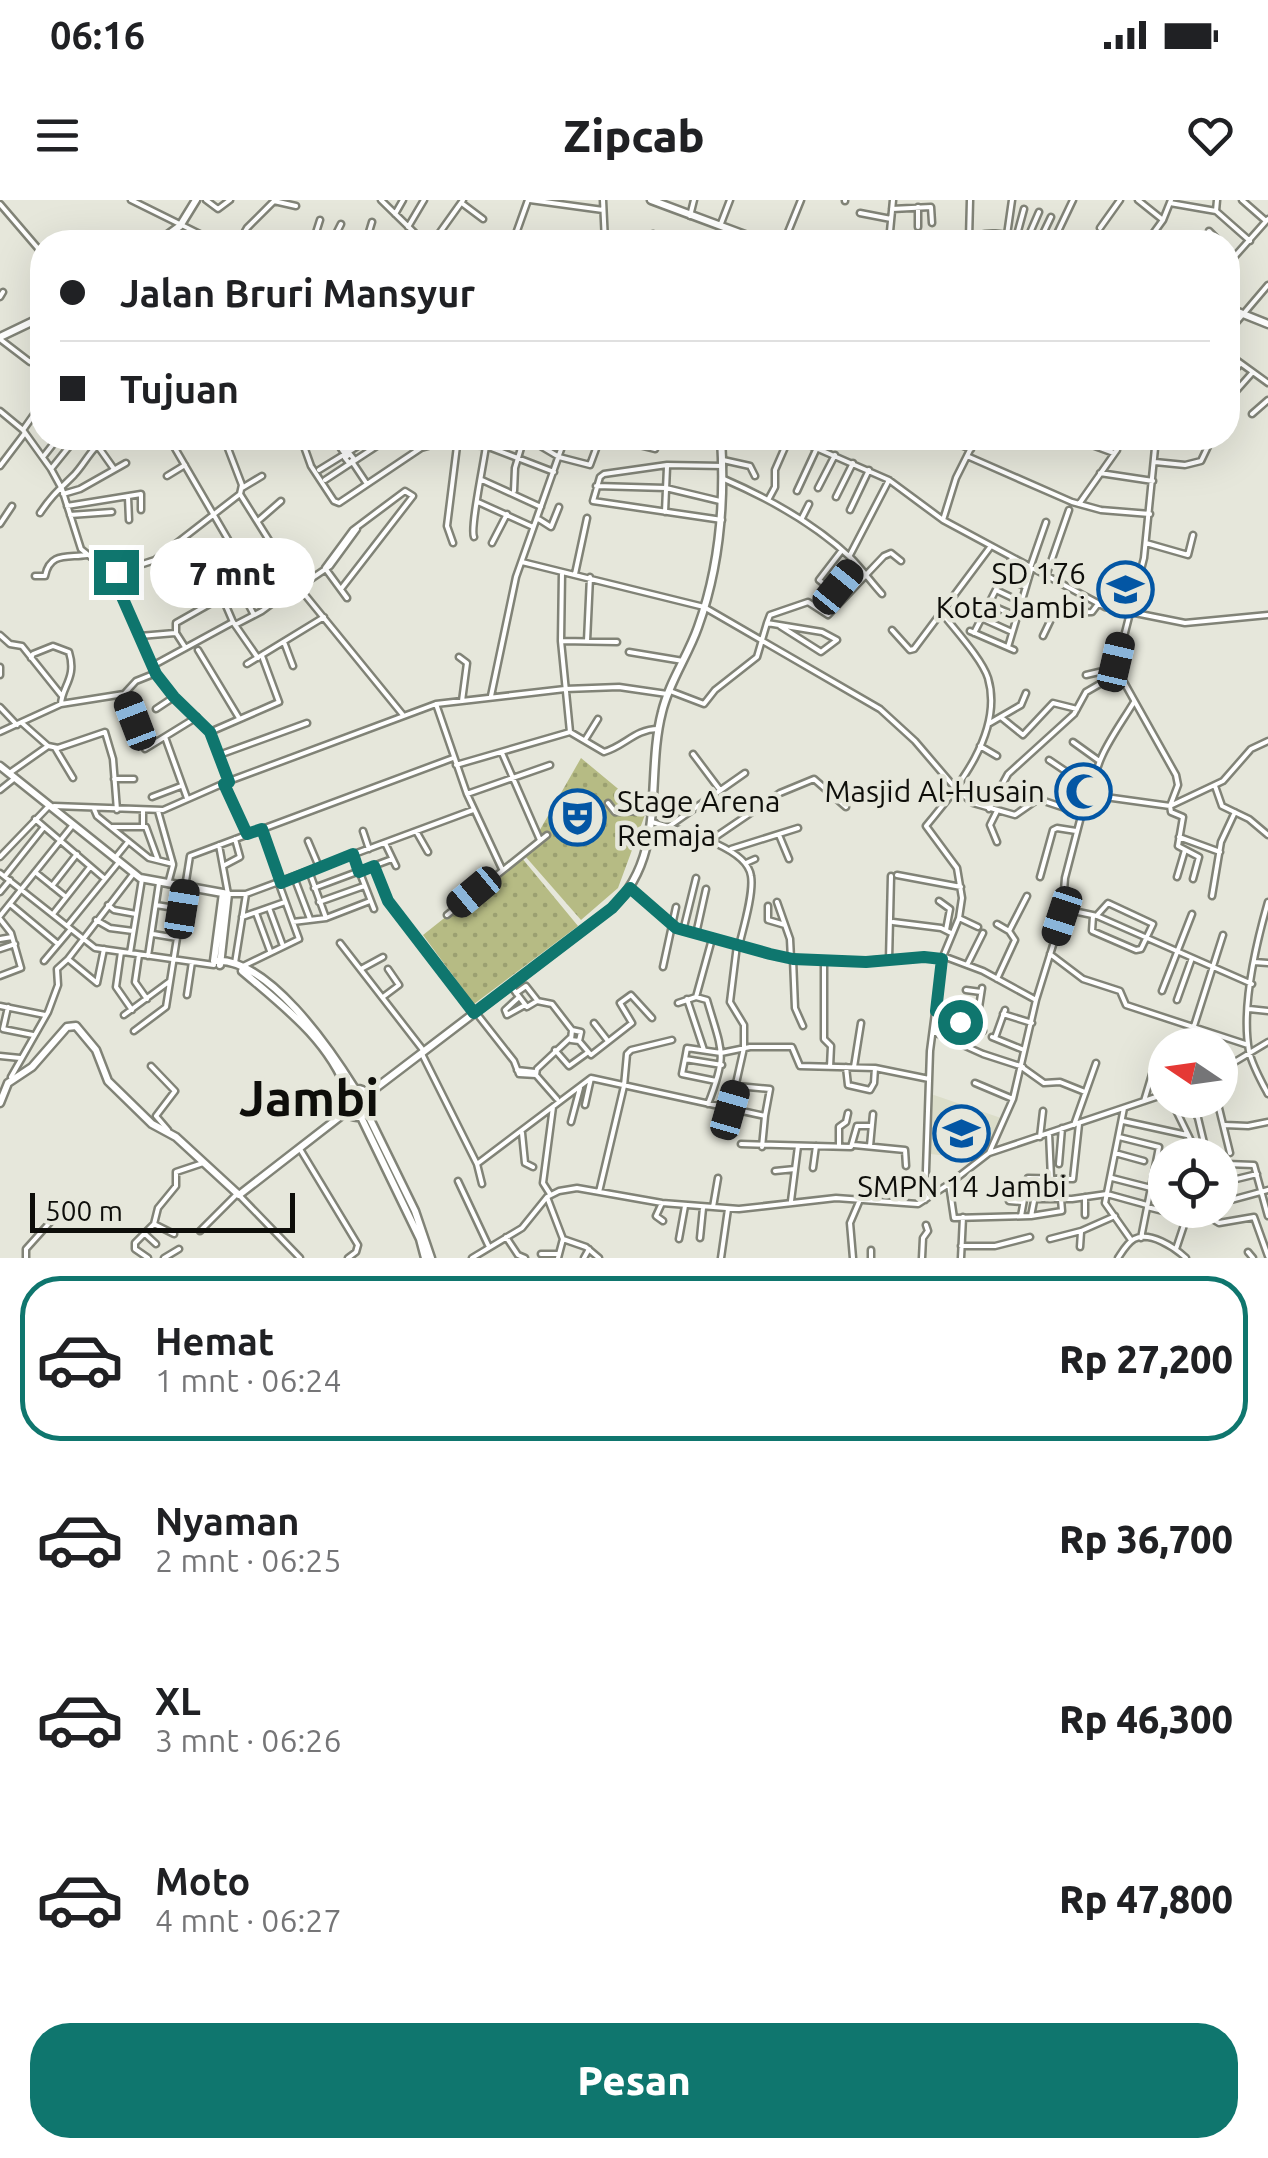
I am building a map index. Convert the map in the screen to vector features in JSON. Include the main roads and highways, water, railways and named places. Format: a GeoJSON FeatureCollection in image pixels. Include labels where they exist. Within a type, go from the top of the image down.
{"type":"FeatureCollection","features":[{"type":"Feature","properties":{"kind":"place","name":"SD 176 Kota Jambi"},"geometry":{"type":"Point","coordinates":[1125,590]}},
{"type":"Feature","properties":{"kind":"place","name":"Masjid Al-Husain"},"geometry":{"type":"Point","coordinates":[1084,791]}},
{"type":"Feature","properties":{"kind":"place","name":"Stage Arena Remaja"},"geometry":{"type":"Point","coordinates":[578,818]}},
{"type":"Feature","properties":{"kind":"place","name":"SMPN 14 Jambi"},"geometry":{"type":"Point","coordinates":[962,1134]}},
{"type":"Feature","properties":{"kind":"district","name":"Jambi"},"geometry":{"type":"Point","coordinates":[309,1097]}}]}
